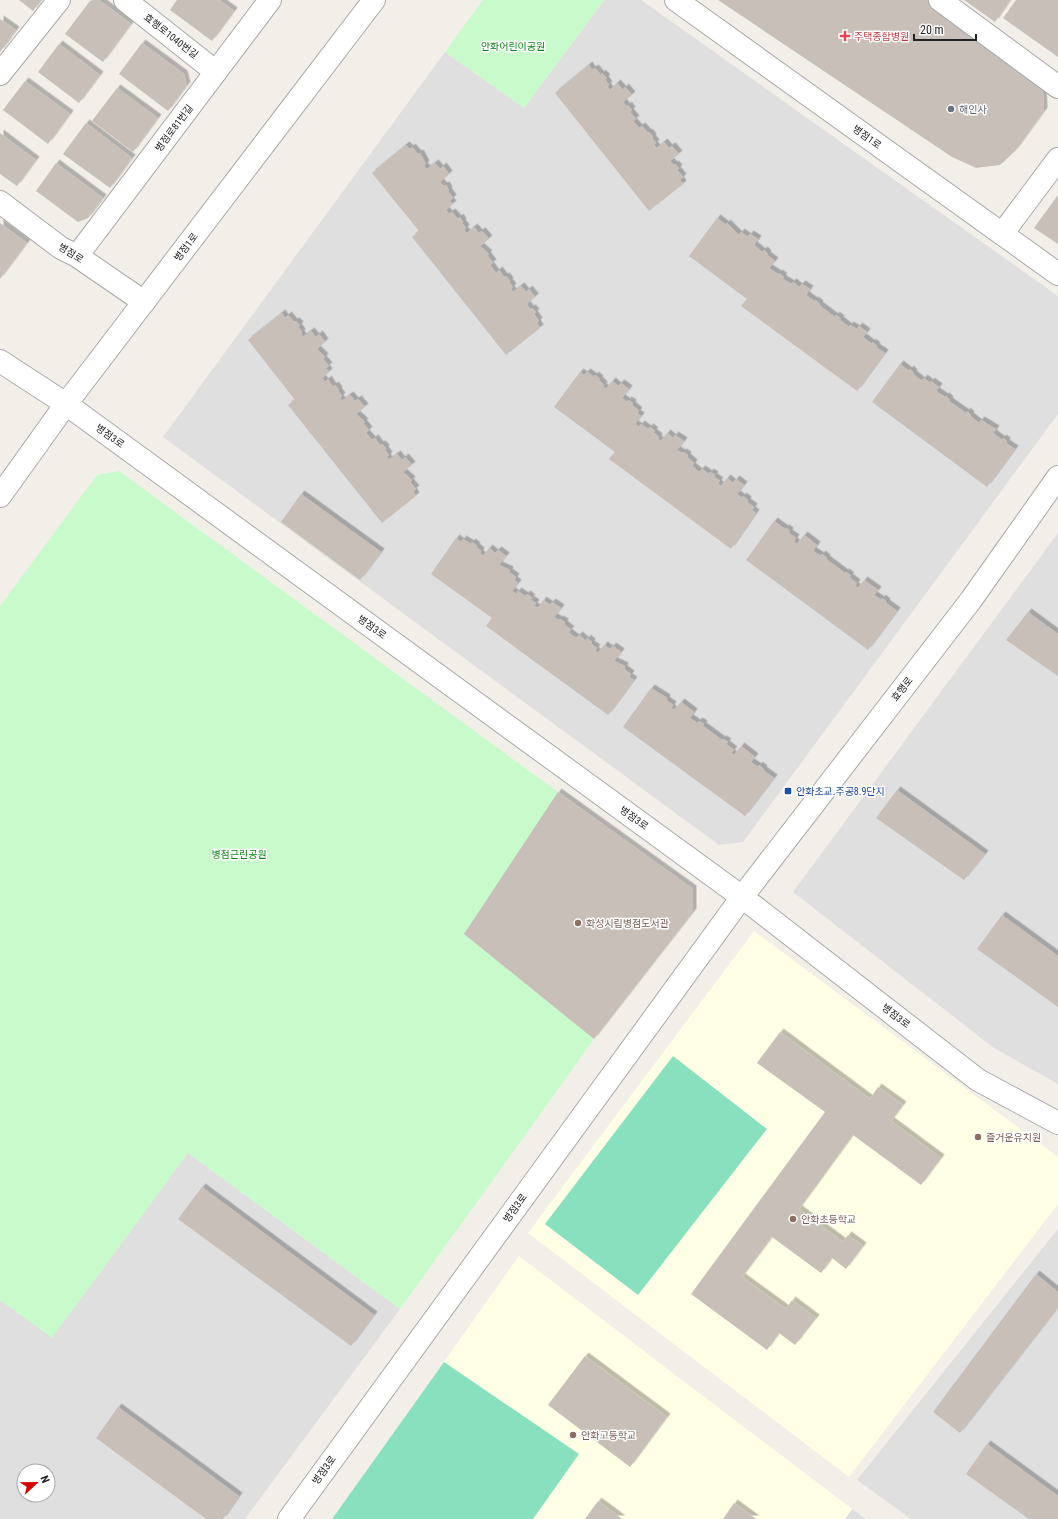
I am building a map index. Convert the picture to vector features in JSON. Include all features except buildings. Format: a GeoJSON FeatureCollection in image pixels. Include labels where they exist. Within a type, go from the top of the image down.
{"type":"FeatureCollection","features":[{"type":"Feature","properties":{"kind":"street"},"geometry":{"type":"LineString","coordinates":[[0,74],[60,0]]}},
{"type":"Feature","properties":{"kind":"street","name":"효행로1040번길"},"geometry":{"type":"LineString","coordinates":[[125,0],[216,72]]}},
{"type":"Feature","properties":{"kind":"street","name":"병점로81번길"},"geometry":{"type":"LineString","coordinates":[[77,256],[270,0]]}},
{"type":"Feature","properties":{"kind":"street","name":"병점1로"},"geometry":{"type":"LineString","coordinates":[[0,496],[66,404],[374,0]]}},
{"type":"Feature","properties":{"kind":"street","name":"병점1로"},"geometry":{"type":"LineString","coordinates":[[676,0],[1058,274]]}},
{"type":"Feature","properties":{"kind":"street"},"geometry":{"type":"LineString","coordinates":[[940,0],[1058,88]]}},
{"type":"Feature","properties":{"kind":"street"},"geometry":{"type":"LineString","coordinates":[[1002,234],[1058,159]]}},
{"type":"Feature","properties":{"kind":"street","name":"병점로"},"geometry":{"type":"LineString","coordinates":[[0,202],[62,248],[77,256],[144,302]]}},
{"type":"Feature","properties":{"kind":"street","name":"병점3로"},"geometry":{"type":"LineString","coordinates":[[0,360],[66,404],[742,897],[978,1080],[1058,1123]]}},
{"type":"Feature","properties":{"kind":"street","name":"효행로"},"geometry":{"type":"LineString","coordinates":[[742,897],[971,600],[1058,477]]}},
{"type":"Feature","properties":{"kind":"street","name":"병점3로"},"geometry":{"type":"LineString","coordinates":[[288,1519],[742,897]]}},
{"type":"Feature","properties":{"kind":"shaded area"},"geometry":{"type":"Polygon","coordinates":[[[604,0],[641,0],[1058,296],[1058,414],[743,842],[719,845],[163,437],[445,52],[524,108],[604,0]]]}},
{"type":"Feature","properties":{"kind":"shaded area"},"geometry":{"type":"Polygon","coordinates":[[[1058,533],[1058,1084],[994,1048],[793,892],[1058,533]]]}},
{"type":"Feature","properties":{"kind":"shaded area","name":"안화초등학교"},"geometry":{"type":"Polygon","coordinates":[[[754,931],[1058,1157],[1058,1204],[849,1477],[528,1233],[754,931]]]}},
{"type":"Feature","properties":{"kind":"shaded area"},"geometry":{"type":"Polygon","coordinates":[[[188,1153],[400,1309],[245,1519],[0,1519],[0,1300],[52,1337],[188,1153]]]}},
{"type":"Feature","properties":{"kind":"shaded area"},"geometry":{"type":"Polygon","coordinates":[[[1058,1229],[1058,1519],[911,1519],[857,1480],[1058,1229]]]}},
{"type":"Feature","properties":{"kind":"shaded area","name":"안화고등학교"},"geometry":{"type":"Polygon","coordinates":[[[519,1256],[852,1509],[845,1519],[332,1519],[519,1256]]]}},
{"type":"Feature","properties":{"kind":"shaded area"},"geometry":{"type":"Polygon","coordinates":[[[852,1509],[866,1519],[845,1519],[852,1509]]]}},
{"type":"Feature","properties":{"kind":"green space","name":"안화어린이공원"},"geometry":{"type":"Polygon","coordinates":[[[483,0],[604,0],[524,108],[445,52],[483,0]]]}},
{"type":"Feature","properties":{"kind":"green space","name":"병점근린공원"},"geometry":{"type":"Polygon","coordinates":[[[119,471],[558,792],[464,934],[594,1039],[400,1309],[188,1153],[52,1338],[0,1300],[0,606],[97,475],[119,471]]]}},
{"type":"Feature","properties":{"kind":"green space"},"geometry":{"type":"Polygon","coordinates":[[[673,1056],[767,1129],[638,1295],[545,1224],[673,1056]]]}},
{"type":"Feature","properties":{"kind":"green space"},"geometry":{"type":"Polygon","coordinates":[[[444,1362],[579,1454],[533,1519],[332,1519],[444,1362]]]}},
{"type":"Feature","properties":{"kind":"place","name":"주택종합병원"},"geometry":{"type":"Point","coordinates":[845,36]}},
{"type":"Feature","properties":{"kind":"place","name":"해인사"},"geometry":{"type":"Point","coordinates":[951,109]}},
{"type":"Feature","properties":{"kind":"place","name":"안화초교.주공8.9단지"},"geometry":{"type":"Point","coordinates":[788,791]}},
{"type":"Feature","properties":{"kind":"place","name":"화성시립병점도서관"},"geometry":{"type":"Point","coordinates":[578,923]}},
{"type":"Feature","properties":{"kind":"place","name":"즐거운유치원"},"geometry":{"type":"Point","coordinates":[978,1137]}},
{"type":"Feature","properties":{"kind":"place","name":"안화초등학교"},"geometry":{"type":"Point","coordinates":[793,1219]}},
{"type":"Feature","properties":{"kind":"place","name":"안화고등학교"},"geometry":{"type":"Point","coordinates":[573,1435]}}]}
